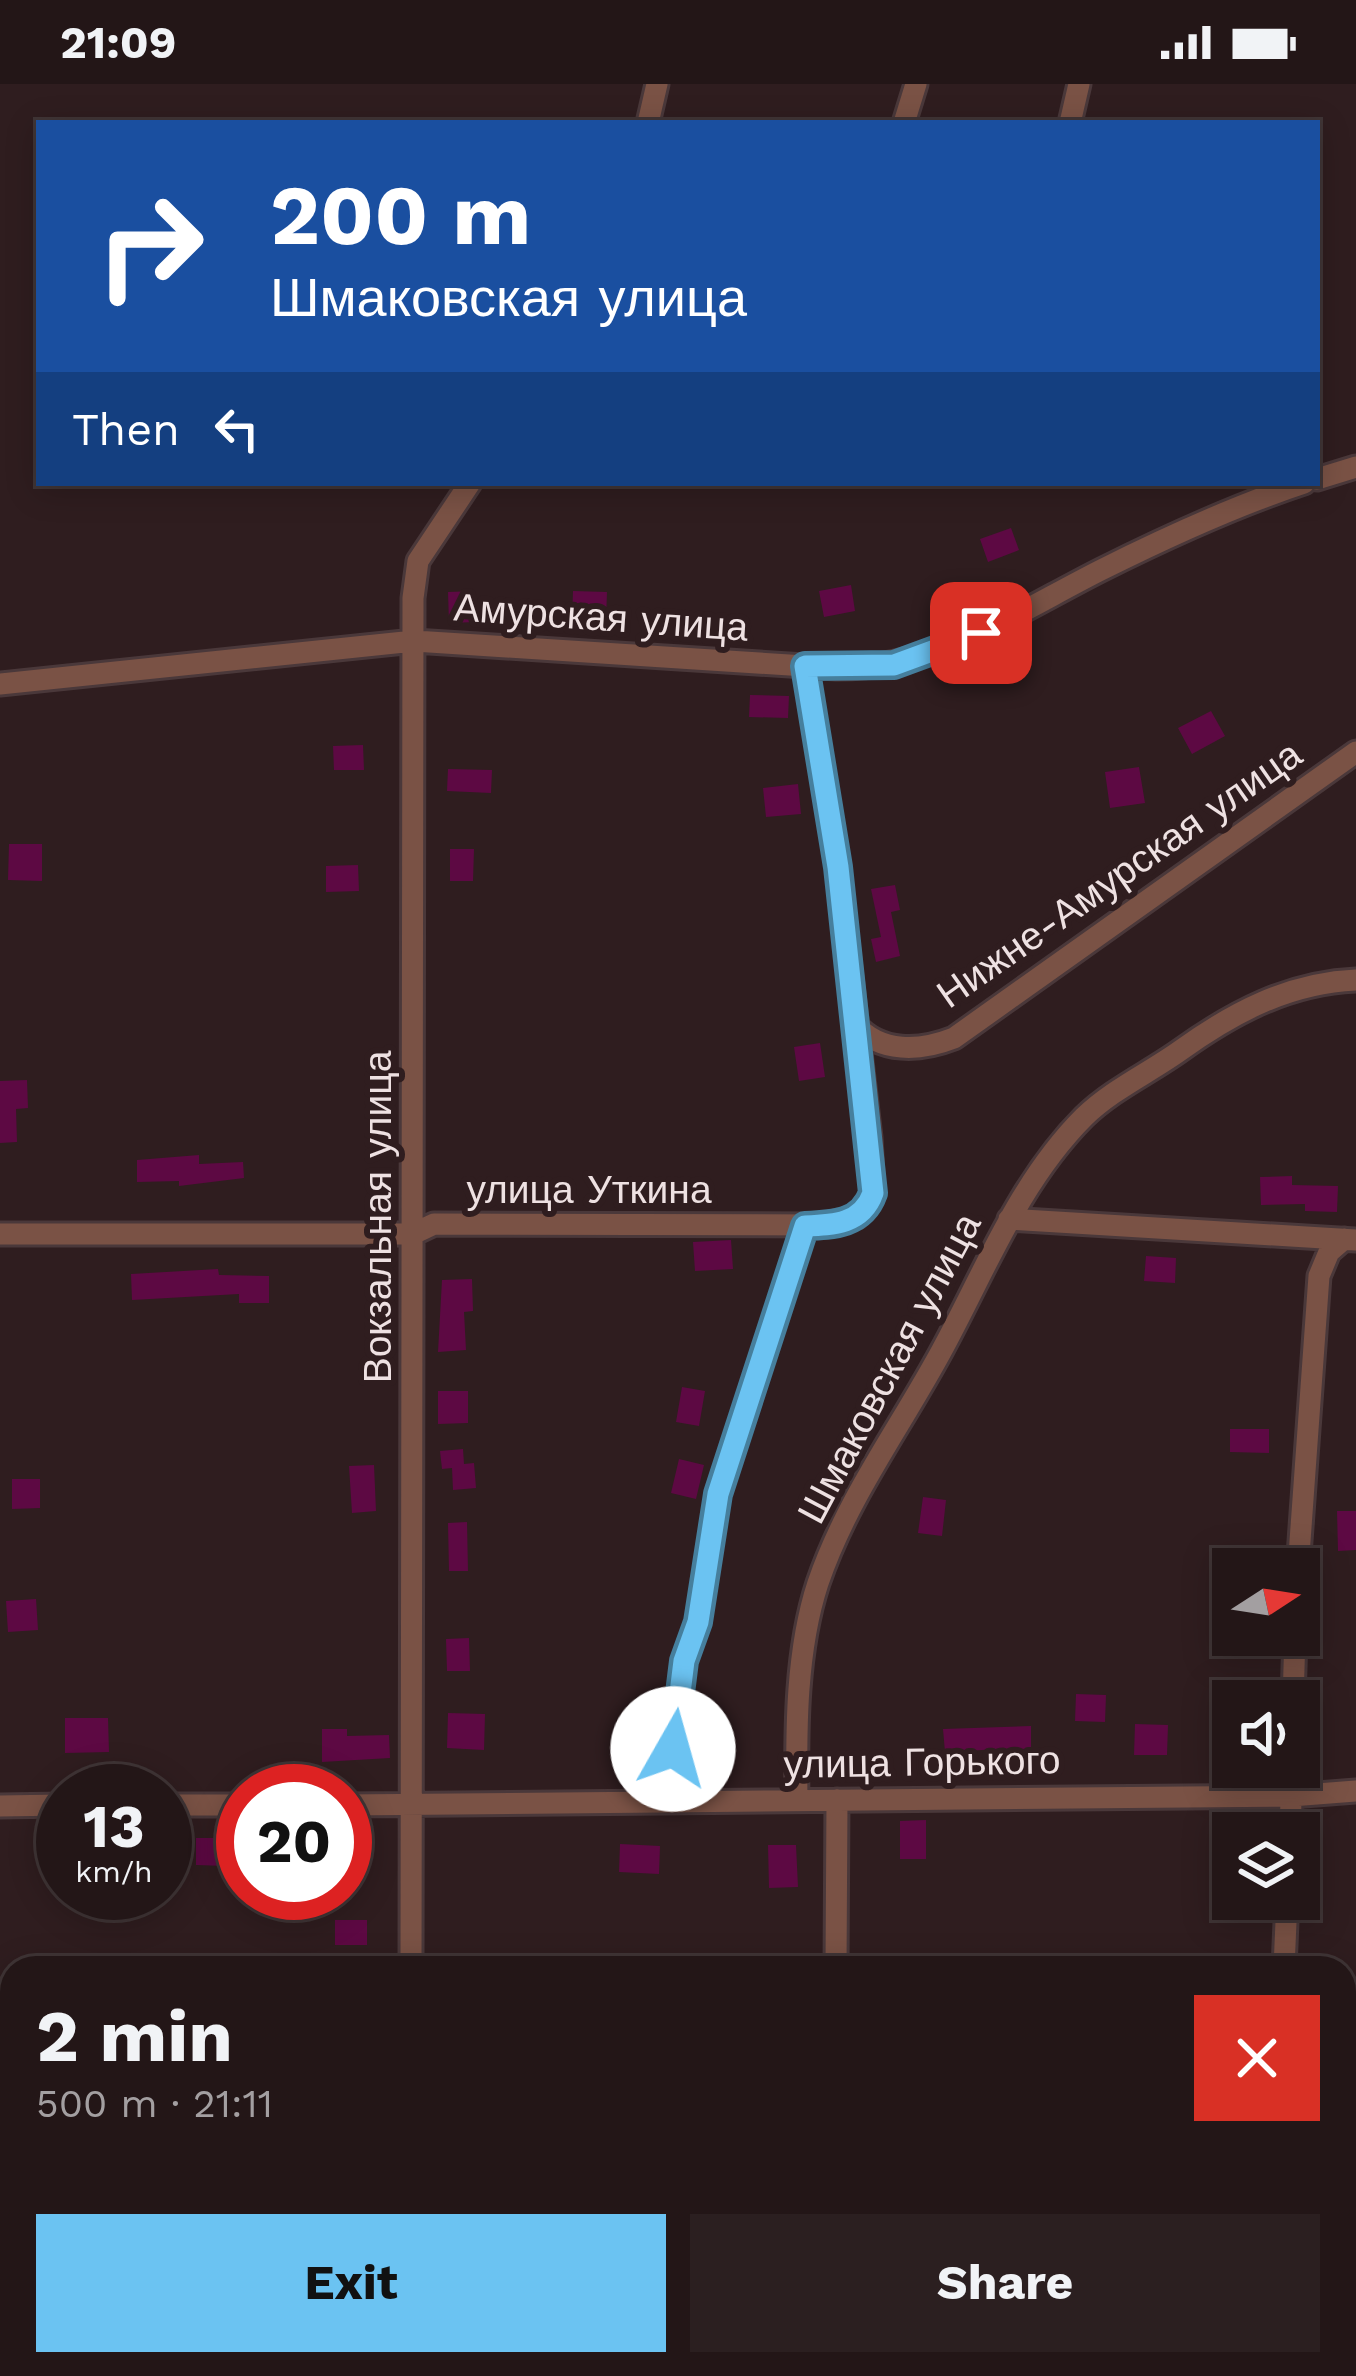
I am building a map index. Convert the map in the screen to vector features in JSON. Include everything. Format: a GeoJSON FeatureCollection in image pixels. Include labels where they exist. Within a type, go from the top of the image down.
{"type":"FeatureCollection","features":[{"type":"Feature","properties":{"kind":"street"},"geometry":{"type":"LineString","coordinates":[[649,120],[657,84]]}},
{"type":"Feature","properties":{"kind":"street"},"geometry":{"type":"LineString","coordinates":[[905,120],[916,84]]}},
{"type":"Feature","properties":{"kind":"street"},"geometry":{"type":"LineString","coordinates":[[1071,120],[1079,84]]}},
{"type":"Feature","properties":{"kind":"street"},"geometry":{"type":"LineString","coordinates":[[1320,478],[1356,467]]}},
{"type":"Feature","properties":{"kind":"street","name":"Вокзальная улица"},"geometry":{"type":"LineString","coordinates":[[411,1956],[414,641],[418,561],[468,486]]}},
{"type":"Feature","properties":{"kind":"street","name":"Амурская улица"},"geometry":{"type":"LineString","coordinates":[[0,684],[414,641],[868,668],[920,659],[1181,532],[1296,486]]}},
{"type":"Feature","properties":{"kind":"street"},"geometry":{"type":"LineString","coordinates":[[668,1801],[684,1661],[703,1600],[718,1494],[813,1225],[856,1217],[873,1193],[838,867],[805,666]]}},
{"type":"Feature","properties":{"kind":"street","name":"Нижне-Амурская улица"},"geometry":{"type":"LineString","coordinates":[[855,1024],[874,1040],[901,1047],[954,1038],[1356,752]]}},
{"type":"Feature","properties":{"kind":"street","name":"Шмаковская улица"},"geometry":{"type":"LineString","coordinates":[[797,1800],[799,1699],[817,1586],[875,1456],[942,1352],[1009,1219],[1084,1117],[1228,1016],[1283,993],[1356,980]]}},
{"type":"Feature","properties":{"kind":"street"},"geometry":{"type":"LineString","coordinates":[[1009,1219],[1350,1239]]}},
{"type":"Feature","properties":{"kind":"street","name":"улица Уткина"},"geometry":{"type":"LineString","coordinates":[[0,1234],[413,1234],[434,1224],[813,1225]]}},
{"type":"Feature","properties":{"kind":"street"},"geometry":{"type":"LineString","coordinates":[[1300,1548],[1319,1276],[1322,1263],[1350,1239]]}},
{"type":"Feature","properties":{"kind":"street"},"geometry":{"type":"LineString","coordinates":[[1291,1788],[1291,1812]]}},
{"type":"Feature","properties":{"kind":"street","name":"улица Горького"},"geometry":{"type":"LineString","coordinates":[[372,1805],[1291,1796],[1356,1790]]}},
{"type":"Feature","properties":{"kind":"street"},"geometry":{"type":"LineString","coordinates":[[836,1956],[837,1800]]}},
{"type":"Feature","properties":{"kind":"street"},"geometry":{"type":"LineString","coordinates":[[0,1805],[36,1805]]}},
{"type":"Feature","properties":{"kind":"street"},"geometry":{"type":"LineString","coordinates":[[1285,1956],[1287,1920]]}},
{"type":"Feature","properties":{"kind":"building"},"geometry":{"type":"Polygon","coordinates":[[[1011,528],[1019,550],[988,562],[980,539],[1011,528]]]}},
{"type":"Feature","properties":{"kind":"building"},"geometry":{"type":"Polygon","coordinates":[[[851,585],[855,611],[824,617],[819,591],[851,585]]]}},
{"type":"Feature","properties":{"kind":"building"},"geometry":{"type":"Polygon","coordinates":[[[475,591],[476,622],[449,623],[448,592],[475,591]]]}},
{"type":"Feature","properties":{"kind":"building"},"geometry":{"type":"Polygon","coordinates":[[[573,591],[607,592],[606,619],[572,619],[573,591]]]}},
{"type":"Feature","properties":{"kind":"building"},"geometry":{"type":"Polygon","coordinates":[[[750,695],[789,696],[788,718],[749,717],[750,695]]]}},
{"type":"Feature","properties":{"kind":"building"},"geometry":{"type":"Polygon","coordinates":[[[1211,711],[1225,736],[1192,754],[1178,728],[1211,711]]]}},
{"type":"Feature","properties":{"kind":"building"},"geometry":{"type":"Polygon","coordinates":[[[363,745],[364,770],[334,770],[333,746],[363,745]]]}},
{"type":"Feature","properties":{"kind":"building"},"geometry":{"type":"Polygon","coordinates":[[[1139,767],[1145,803],[1110,808],[1105,772],[1139,767]]]}},
{"type":"Feature","properties":{"kind":"building"},"geometry":{"type":"Polygon","coordinates":[[[448,769],[492,770],[491,793],[447,791],[448,769]]]}},
{"type":"Feature","properties":{"kind":"building"},"geometry":{"type":"Polygon","coordinates":[[[798,784],[801,814],[766,817],[763,788],[798,784]]]}},
{"type":"Feature","properties":{"kind":"building"},"geometry":{"type":"Polygon","coordinates":[[[9,844],[42,844],[42,881],[8,880],[9,844]]]}},
{"type":"Feature","properties":{"kind":"building"},"geometry":{"type":"Polygon","coordinates":[[[450,849],[474,849],[473,881],[450,881],[450,849]]]}},
{"type":"Feature","properties":{"kind":"building"},"geometry":{"type":"Polygon","coordinates":[[[358,865],[359,891],[326,892],[326,866],[358,865]]]}},
{"type":"Feature","properties":{"kind":"building"},"geometry":{"type":"Polygon","coordinates":[[[895,885],[900,910],[891,912],[900,956],[876,962],[871,939],[881,937],[871,889],[895,885]]]}},
{"type":"Feature","properties":{"kind":"building"},"geometry":{"type":"Polygon","coordinates":[[[820,1043],[825,1077],[799,1081],[794,1047],[820,1043]]]}},
{"type":"Feature","properties":{"kind":"building"},"geometry":{"type":"Polygon","coordinates":[[[27,1080],[28,1108],[16,1109],[17,1142],[0,1143],[0,1081],[27,1080]]]}},
{"type":"Feature","properties":{"kind":"building"},"geometry":{"type":"Polygon","coordinates":[[[199,1155],[199,1164],[243,1162],[244,1178],[179,1186],[179,1181],[137,1182],[137,1160],[199,1155]]]}},
{"type":"Feature","properties":{"kind":"building"},"geometry":{"type":"Polygon","coordinates":[[[1292,1176],[1292,1185],[1338,1186],[1337,1212],[1305,1211],[1305,1204],[1261,1205],[1260,1177],[1292,1176]]]}},
{"type":"Feature","properties":{"kind":"building"},"geometry":{"type":"Polygon","coordinates":[[[731,1240],[733,1269],[695,1271],[693,1242],[731,1240]]]}},
{"type":"Feature","properties":{"kind":"building"},"geometry":{"type":"Polygon","coordinates":[[[1146,1256],[1176,1258],[1175,1283],[1144,1281],[1146,1256]]]}},
{"type":"Feature","properties":{"kind":"building"},"geometry":{"type":"Polygon","coordinates":[[[218,1269],[219,1275],[269,1276],[269,1303],[239,1303],[239,1294],[132,1300],[131,1274],[218,1269]]]}},
{"type":"Feature","properties":{"kind":"building"},"geometry":{"type":"Polygon","coordinates":[[[472,1279],[473,1311],[464,1312],[466,1350],[438,1352],[442,1280],[472,1279]]]}},
{"type":"Feature","properties":{"kind":"building"},"geometry":{"type":"Polygon","coordinates":[[[682,1387],[705,1391],[699,1426],[676,1422],[682,1387]]]}},
{"type":"Feature","properties":{"kind":"building"},"geometry":{"type":"Polygon","coordinates":[[[438,1391],[468,1391],[468,1423],[438,1424],[438,1391]]]}},
{"type":"Feature","properties":{"kind":"building"},"geometry":{"type":"Polygon","coordinates":[[[1230,1429],[1269,1429],[1269,1453],[1230,1452],[1230,1429]]]}},
{"type":"Feature","properties":{"kind":"building"},"geometry":{"type":"Polygon","coordinates":[[[463,1449],[464,1464],[474,1463],[476,1488],[453,1490],[452,1468],[442,1469],[440,1451],[463,1449]]]}},
{"type":"Feature","properties":{"kind":"building"},"geometry":{"type":"Polygon","coordinates":[[[679,1459],[704,1465],[696,1499],[671,1493],[679,1459]]]}},
{"type":"Feature","properties":{"kind":"building"},"geometry":{"type":"Polygon","coordinates":[[[374,1465],[376,1511],[352,1513],[349,1466],[374,1465]]]}},
{"type":"Feature","properties":{"kind":"building"},"geometry":{"type":"Polygon","coordinates":[[[12,1479],[40,1479],[40,1508],[12,1509],[12,1479]]]}},
{"type":"Feature","properties":{"kind":"building"},"geometry":{"type":"Polygon","coordinates":[[[923,1497],[946,1500],[942,1536],[918,1533],[923,1497]]]}},
{"type":"Feature","properties":{"kind":"building"},"geometry":{"type":"Polygon","coordinates":[[[1337,1511],[1356,1511],[1356,1550],[1338,1551],[1337,1511]]]}},
{"type":"Feature","properties":{"kind":"building"},"geometry":{"type":"Polygon","coordinates":[[[467,1522],[468,1571],[449,1571],[448,1523],[467,1522]]]}},
{"type":"Feature","properties":{"kind":"building"},"geometry":{"type":"Polygon","coordinates":[[[36,1599],[38,1630],[8,1632],[6,1601],[36,1599]]]}},
{"type":"Feature","properties":{"kind":"building"},"geometry":{"type":"Polygon","coordinates":[[[469,1638],[470,1671],[447,1671],[446,1639],[469,1638]]]}},
{"type":"Feature","properties":{"kind":"building"},"geometry":{"type":"Polygon","coordinates":[[[1076,1694],[1106,1695],[1105,1722],[1075,1721],[1076,1694]]]}},
{"type":"Feature","properties":{"kind":"building"},"geometry":{"type":"Polygon","coordinates":[[[448,1713],[485,1714],[484,1750],[447,1748],[448,1713]]]}},
{"type":"Feature","properties":{"kind":"building"},"geometry":{"type":"Polygon","coordinates":[[[65,1718],[108,1718],[109,1752],[65,1753],[65,1718]]]}},
{"type":"Feature","properties":{"kind":"building"},"geometry":{"type":"Polygon","coordinates":[[[1135,1724],[1168,1725],[1167,1755],[1134,1755],[1135,1724]]]}},
{"type":"Feature","properties":{"kind":"building"},"geometry":{"type":"Polygon","coordinates":[[[1031,1726],[1031,1754],[1001,1754],[1001,1749],[945,1752],[943,1729],[1031,1726]]]}},
{"type":"Feature","properties":{"kind":"building"},"geometry":{"type":"Polygon","coordinates":[[[322,1729],[347,1729],[347,1736],[389,1735],[390,1758],[322,1762],[322,1729]]]}},
{"type":"Feature","properties":{"kind":"building"},"geometry":{"type":"Polygon","coordinates":[[[926,1820],[926,1859],[900,1859],[900,1821],[926,1820]]]}},
{"type":"Feature","properties":{"kind":"building"},"geometry":{"type":"Polygon","coordinates":[[[196,1838],[216,1838],[216,1866],[196,1865],[196,1838]]]}},
{"type":"Feature","properties":{"kind":"building"},"geometry":{"type":"Polygon","coordinates":[[[620,1844],[660,1846],[659,1874],[619,1872],[620,1844]]]}},
{"type":"Feature","properties":{"kind":"building"},"geometry":{"type":"Polygon","coordinates":[[[768,1845],[796,1845],[798,1887],[769,1888],[768,1845]]]}},
{"type":"Feature","properties":{"kind":"building"},"geometry":{"type":"Polygon","coordinates":[[[335,1920],[367,1920],[367,1945],[335,1945],[335,1920]]]}},
{"type":"Feature","properties":{"kind":"route"},"geometry":{"type":"LineString","coordinates":[[673,1749],[684,1661],[698,1622],[718,1494],[805,1226],[848,1222],[869,1204],[873,1193],[838,867],[813,741],[805,666],[894,665],[981,633]]}}]}
